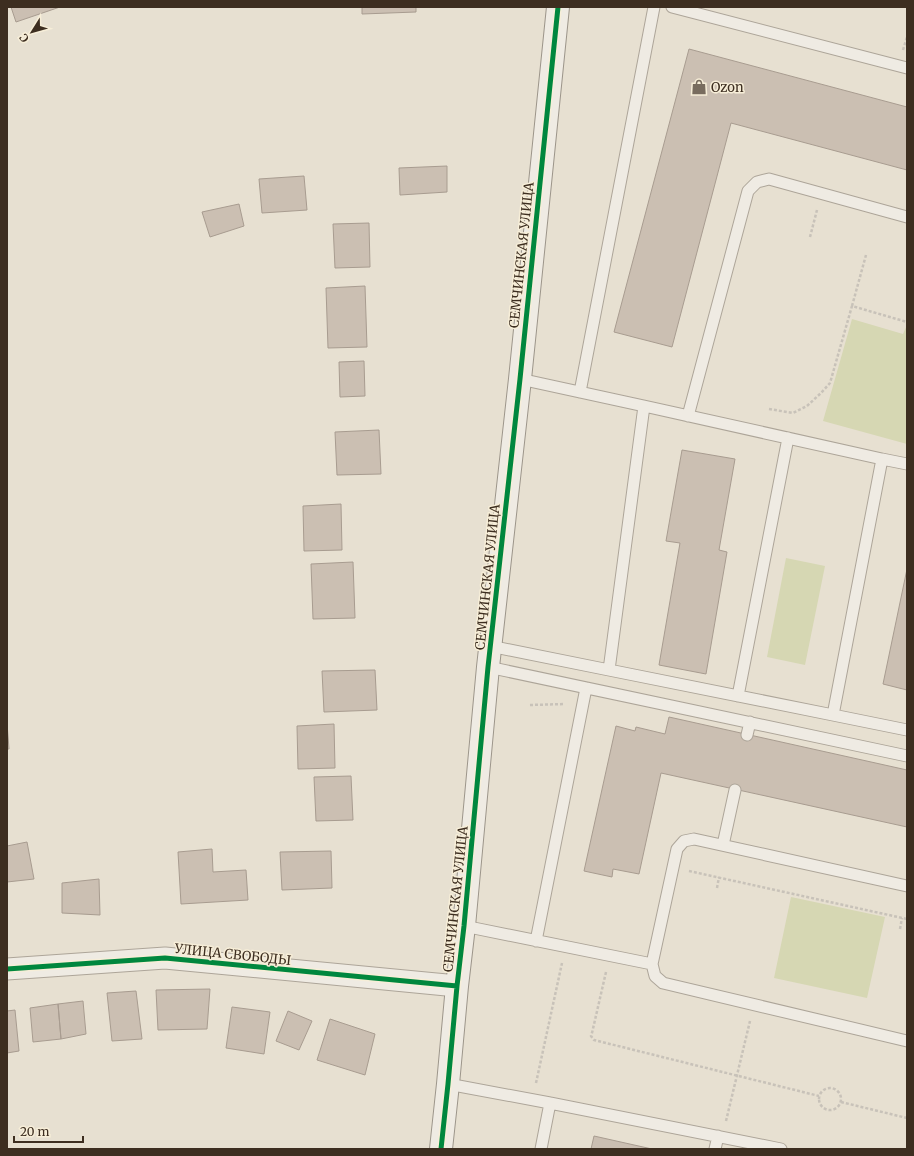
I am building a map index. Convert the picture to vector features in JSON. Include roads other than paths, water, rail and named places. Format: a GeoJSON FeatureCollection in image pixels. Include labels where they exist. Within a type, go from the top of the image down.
{"type":"FeatureCollection","features":[{"type":"Feature","properties":{"kind":"street","name":"СЕМЧИНСКАЯ УЛИЦА"},"geometry":{"type":"LineString","coordinates":[[441,1149],[464,926],[489,656],[520,379],[558,7]]}},
{"type":"Feature","properties":{"kind":"street","name":"УЛИЦА СВОБОДЫ"},"geometry":{"type":"LineString","coordinates":[[7,969],[165,958],[457,986]]}},
{"type":"Feature","properties":{"kind":"lane"},"geometry":{"type":"LineString","coordinates":[[580,392],[654,7]]}},
{"type":"Feature","properties":{"kind":"lane"},"geometry":{"type":"LineString","coordinates":[[672,7],[907,68]]}},
{"type":"Feature","properties":{"kind":"lane"},"geometry":{"type":"LineString","coordinates":[[688,416],[748,191],[757,182],[769,179],[907,217]]}},
{"type":"Feature","properties":{"kind":"lane"},"geometry":{"type":"LineString","coordinates":[[520,379],[907,464]]}},
{"type":"Feature","properties":{"kind":"lane"},"geometry":{"type":"LineString","coordinates":[[609,670],[644,406]]}},
{"type":"Feature","properties":{"kind":"lane"},"geometry":{"type":"LineString","coordinates":[[738,696],[788,438]]}},
{"type":"Feature","properties":{"kind":"lane"},"geometry":{"type":"LineString","coordinates":[[833,715],[882,459]]}},
{"type":"Feature","properties":{"kind":"lane"},"geometry":{"type":"LineString","coordinates":[[489,656],[609,670],[907,730]]}},
{"type":"Feature","properties":{"kind":"lane"},"geometry":{"type":"LineString","coordinates":[[489,656],[586,688],[907,756]]}},
{"type":"Feature","properties":{"kind":"lane"},"geometry":{"type":"LineString","coordinates":[[536,941],[586,688]]}},
{"type":"Feature","properties":{"kind":"lane"},"geometry":{"type":"LineString","coordinates":[[747,735],[750,722]]}},
{"type":"Feature","properties":{"kind":"lane"},"geometry":{"type":"LineString","coordinates":[[723,845],[735,790]]}},
{"type":"Feature","properties":{"kind":"lane"},"geometry":{"type":"LineString","coordinates":[[907,886],[694,839],[684,841],[677,849],[652,964],[655,976],[663,982],[907,1041]]}},
{"type":"Feature","properties":{"kind":"lane"},"geometry":{"type":"LineString","coordinates":[[464,926],[652,964]]}},
{"type":"Feature","properties":{"kind":"lane"},"geometry":{"type":"LineString","coordinates":[[448,1084],[550,1102],[781,1149]]}},
{"type":"Feature","properties":{"kind":"lane"},"geometry":{"type":"LineString","coordinates":[[541,1149],[550,1102]]}},
{"type":"Feature","properties":{"kind":"lane"},"geometry":{"type":"LineString","coordinates":[[715,1149],[720,1137]]}},
{"type":"Feature","properties":{"kind":"place","name":"Ozon"},"geometry":{"type":"Point","coordinates":[699,87]}}]}
